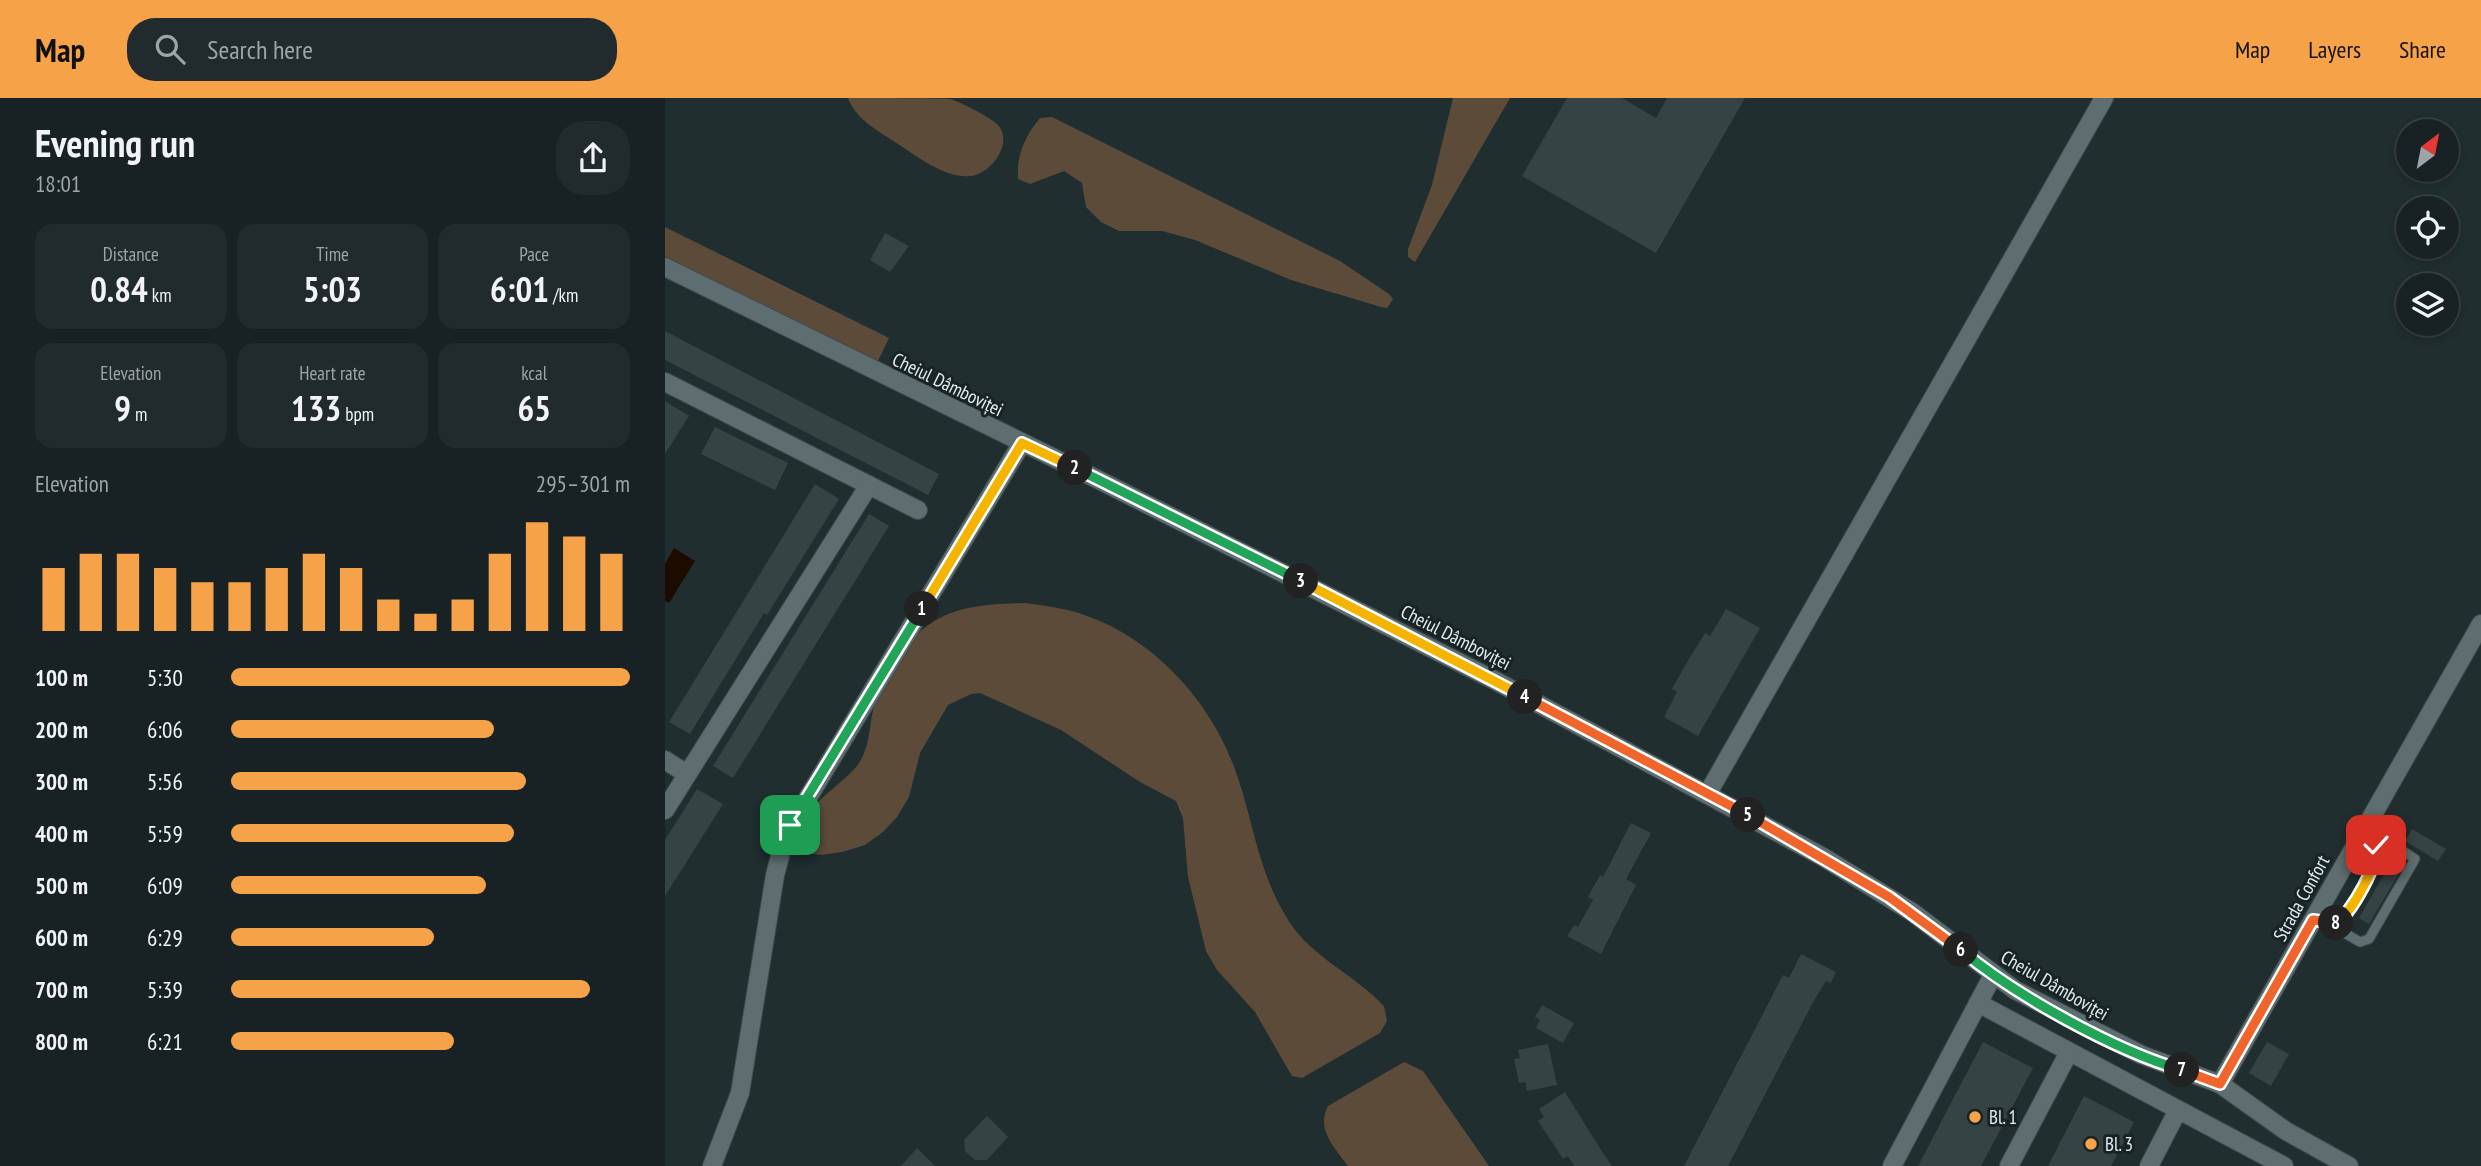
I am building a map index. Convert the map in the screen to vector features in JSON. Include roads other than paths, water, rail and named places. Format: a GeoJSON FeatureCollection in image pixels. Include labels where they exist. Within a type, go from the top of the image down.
{"type":"FeatureCollection","features":[{"type":"Feature","properties":{"kind":"street"},"geometry":{"type":"LineString","coordinates":[[1708,793],[2104,98]]}},
{"type":"Feature","properties":{"kind":"street","name":"Cheiul Dâmboviței"},"geometry":{"type":"LineString","coordinates":[[665,267],[1391,627],[1708,793],[1889,897],[1930,925],[1993,975],[2113,1042],[2220,1084],[2285,1131],[2349,1166]]}},
{"type":"Feature","properties":{"kind":"street"},"geometry":{"type":"LineString","coordinates":[[665,382],[918,510]]}},
{"type":"Feature","properties":{"kind":"street"},"geometry":{"type":"LineString","coordinates":[[712,1166],[735,1109],[745,1071],[775,875],[786,834],[1022,443]]}},
{"type":"Feature","properties":{"kind":"street"},"geometry":{"type":"LineString","coordinates":[[665,810],[869,485]]}},
{"type":"Feature","properties":{"kind":"street","name":"Strada Confort"},"geometry":{"type":"LineString","coordinates":[[2220,1084],[2321,922],[2481,624]]}},
{"type":"Feature","properties":{"kind":"street"},"geometry":{"type":"LineString","coordinates":[[665,760],[687,774]]}},
{"type":"Feature","properties":{"kind":"street"},"geometry":{"type":"LineString","coordinates":[[1892,1166],[1993,975]]}},
{"type":"Feature","properties":{"kind":"street"},"geometry":{"type":"LineString","coordinates":[[1978,1003],[2279,1165]]}},
{"type":"Feature","properties":{"kind":"street"},"geometry":{"type":"LineString","coordinates":[[2009,1166],[2069,1052]]}},
{"type":"Feature","properties":{"kind":"street"},"geometry":{"type":"LineString","coordinates":[[2149,1166],[2178,1110]]}},
{"type":"Feature","properties":{"kind":"lane"},"geometry":{"type":"LineString","coordinates":[[2321,922],[2344,917],[2375,863],[2378,851],[2370,833]]}},
{"type":"Feature","properties":{"kind":"lane"},"geometry":{"type":"LineString","coordinates":[[2321,922],[2360,942],[2369,939],[2415,859],[2389,841],[2370,833]]}},
{"type":"Feature","properties":{"kind":"place","name":"Bl. 1"},"geometry":{"type":"Point","coordinates":[1975,1117]}},
{"type":"Feature","properties":{"kind":"place","name":"Bl. 3"},"geometry":{"type":"Point","coordinates":[2091,1144]}}]}
